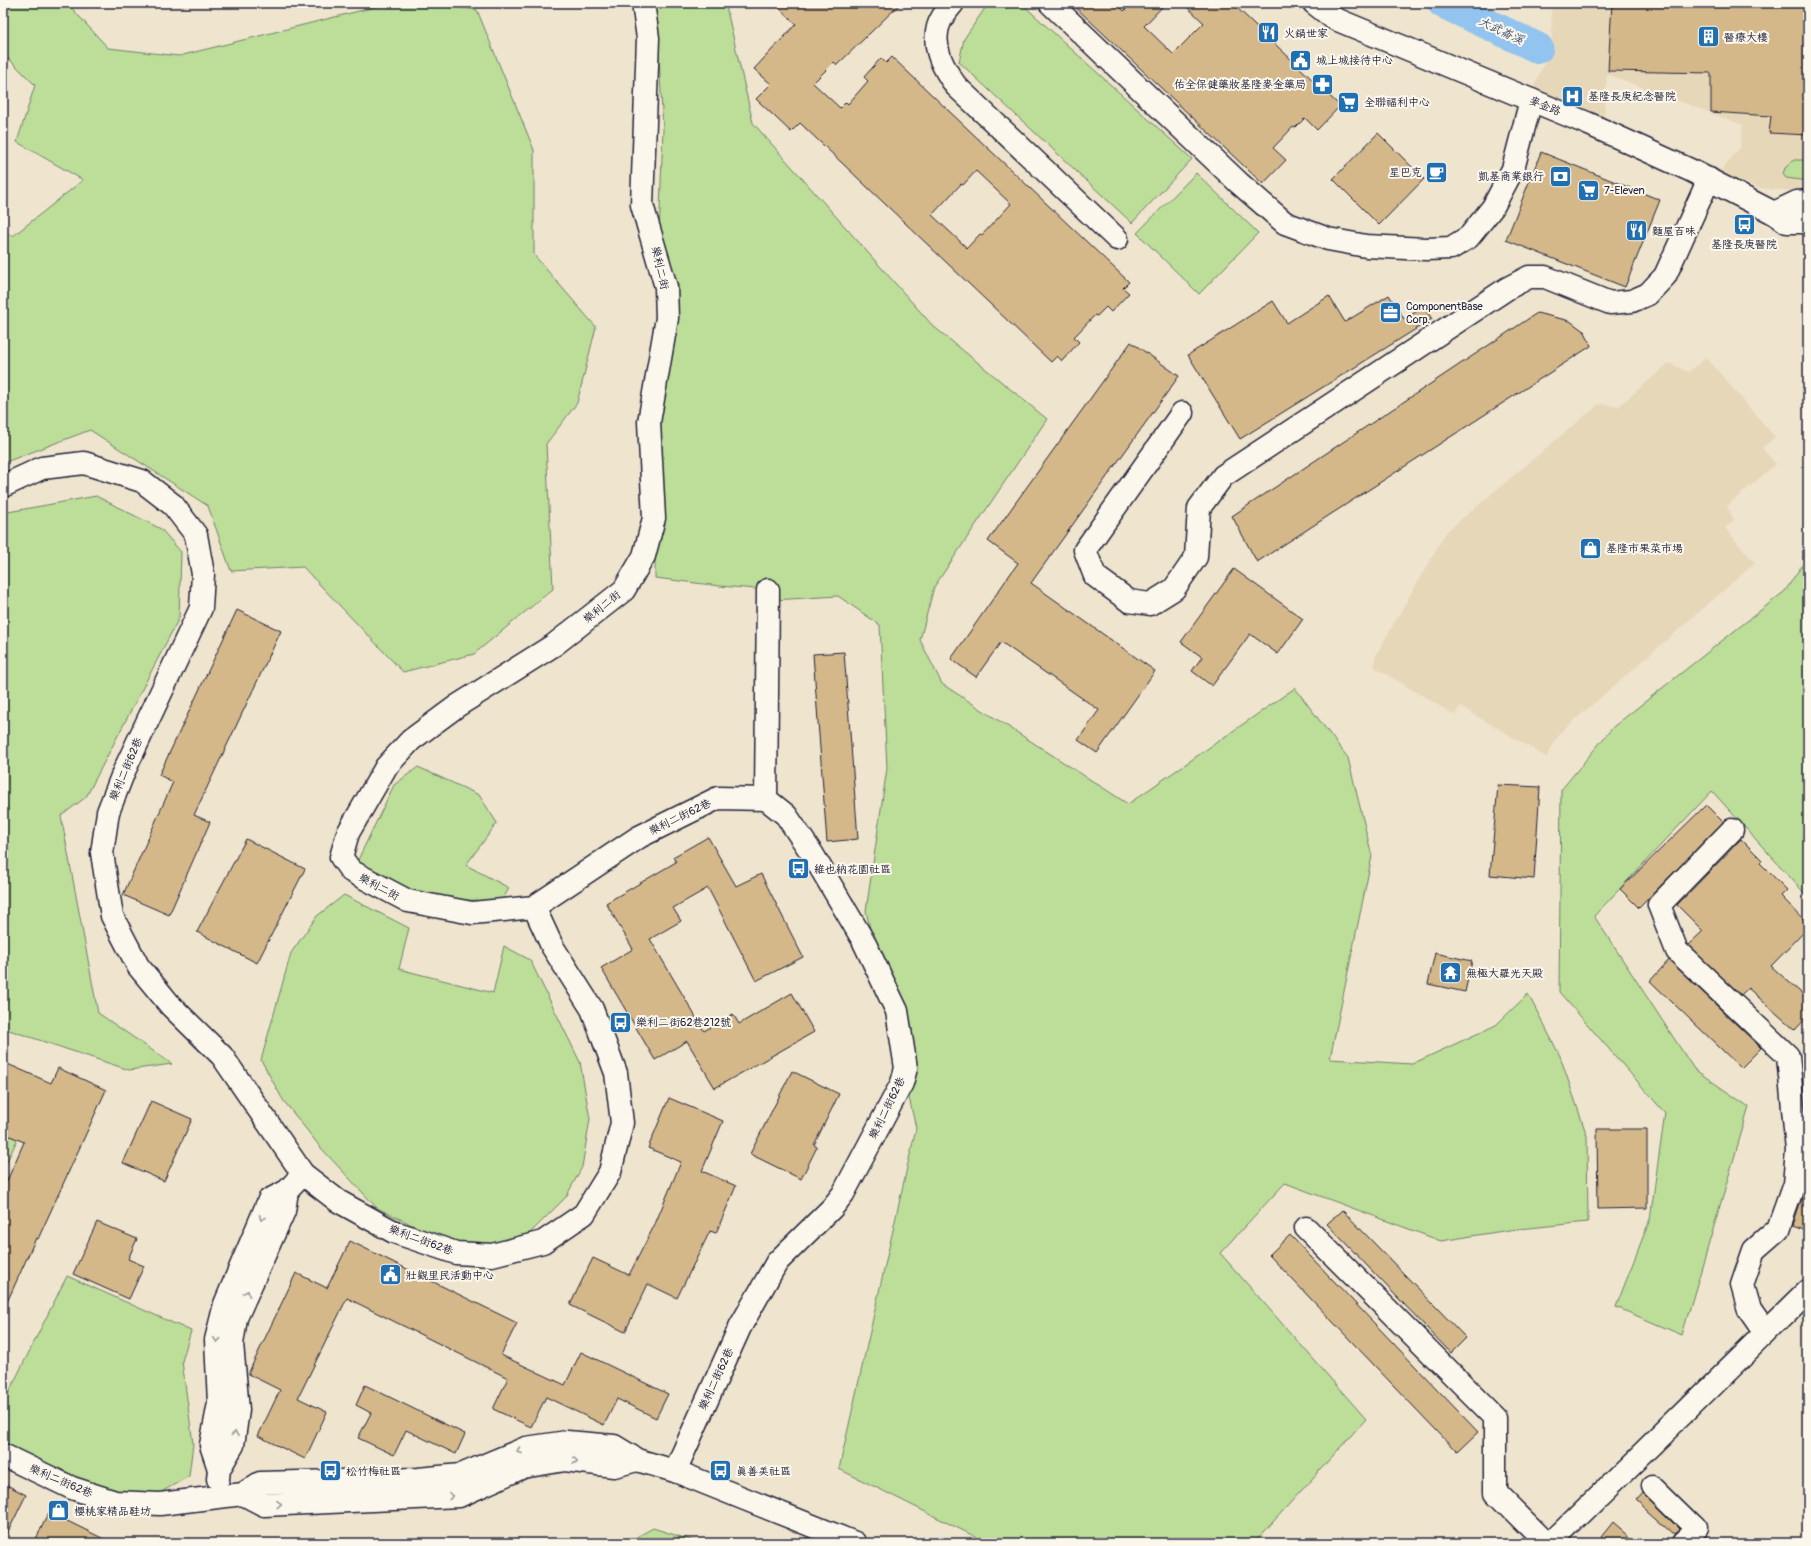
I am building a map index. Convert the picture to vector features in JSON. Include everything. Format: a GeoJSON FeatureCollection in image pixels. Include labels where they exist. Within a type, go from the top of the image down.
{"type":"FeatureCollection","features":[{"type":"Feature","properties":{"kind":"street","name":"樂利二街"},"geometry":{"type":"LineString","coordinates":[[534,907],[472,913],[408,901],[351,872],[341,857],[348,833],[386,767],[411,740],[457,706],[554,645],[624,590],[644,556],[654,518],[649,422],[667,318],[666,287],[658,255],[642,206],[648,38],[643,3]]}},
{"type":"Feature","properties":{"kind":"street"},"geometry":{"type":"LineString","coordinates":[[953,3],[938,26],[936,40],[944,69],[956,86],[1117,239]]}},
{"type":"Feature","properties":{"kind":"street"},"geometry":{"type":"LineString","coordinates":[[1050,3],[1239,183],[1285,223],[1328,239],[1366,246],[1426,249],[1451,248],[1469,237],[1493,207],[1513,168],[1531,100]]}},
{"type":"Feature","properties":{"kind":"street","name":"麥金路"},"geometry":{"type":"LineString","coordinates":[[1314,3],[1333,18],[1589,124],[1708,179],[1774,213],[1787,222],[1806,224]]}},
{"type":"Feature","properties":{"kind":"street"},"geometry":{"type":"LineString","coordinates":[[1182,413],[1085,550],[1095,576],[1129,601],[1150,604],[1174,589],[1196,557],[1199,508],[1223,476],[1508,288],[1529,277],[1545,277],[1610,302],[1632,301],[1648,294],[1665,276],[1708,179]]}},
{"type":"Feature","properties":{"kind":"street"},"geometry":{"type":"LineString","coordinates":[[1774,213],[1797,202],[1808,201]]}},
{"type":"Feature","properties":{"kind":"street","name":"樂利二街62巷"},"geometry":{"type":"LineString","coordinates":[[3,486],[42,468],[84,463],[142,481],[173,505],[196,535],[203,574],[201,608],[124,770],[108,812],[102,853],[112,916],[138,966],[171,1006],[222,1056],[303,1174],[338,1201],[394,1232],[456,1253],[492,1255],[543,1242],[584,1214],[610,1172],[622,1123],[616,1073],[592,1009],[552,946],[534,907],[639,837],[718,798],[766,799],[786,815],[813,855],[863,940],[897,1011],[906,1068],[902,1083],[843,1194],[832,1208],[777,1262],[740,1327],[675,1471]]}},
{"type":"Feature","properties":{"kind":"street"},"geometry":{"type":"LineString","coordinates":[[766,799],[768,590]]}},
{"type":"Feature","properties":{"kind":"street"},"geometry":{"type":"LineString","coordinates":[[1732,830],[1659,905],[1677,952],[1788,1056],[1797,1150],[1794,1184],[1778,1229],[1754,1250],[1742,1285],[1749,1310],[1765,1333]]}},
{"type":"Feature","properties":{"kind":"street"},"geometry":{"type":"LineString","coordinates":[[215,1497],[219,1469],[211,1445],[219,1403],[216,1340],[225,1304],[269,1200],[287,1191],[303,1174]]}},
{"type":"Feature","properties":{"kind":"street"},"geometry":{"type":"LineString","coordinates":[[1306,1228],[1495,1417],[1495,1492],[1546,1543]]}},
{"type":"Feature","properties":{"kind":"street"},"geometry":{"type":"LineString","coordinates":[[1551,1543],[1808,1291]]}},
{"type":"Feature","properties":{"kind":"street","name":"樂利二街62巷"},"geometry":{"type":"LineString","coordinates":[[3,1455],[72,1488],[115,1502],[160,1504],[243,1494],[260,1483],[418,1489],[461,1475],[526,1448],[567,1442],[614,1446],[637,1460],[675,1471],[854,1542]]}},
{"type":"Feature","properties":{"kind":"street"},"geometry":{"type":"LineString","coordinates":[[1653,1486],[1697,1529],[1682,1543]]}},
{"type":"Feature","properties":{"kind":"shaded area","name":"基隆長庚紀念醫院"},"geometry":{"type":"Polygon","coordinates":[[[1551,3],[1612,3],[1608,71],[1711,73],[1711,112],[1771,116],[1770,133],[1808,135],[1808,190],[1793,191],[1759,188],[1722,174],[1531,92],[1552,47],[1551,3]],[[1607,74],[1604,118],[1721,170],[1740,148],[1743,125],[1607,74]]]}},
{"type":"Feature","properties":{"kind":"shaded area","name":"基隆市果菜市場"},"geometry":{"type":"Polygon","coordinates":[[[1706,357],[1775,437],[1762,448],[1776,464],[1727,506],[1734,520],[1725,528],[1755,563],[1560,733],[1546,757],[1460,706],[1455,715],[1374,667],[1375,657],[1446,532],[1599,404],[1619,406],[1669,363],[1689,372],[1706,357]]]}},
{"type":"Feature","properties":{"kind":"green space"},"geometry":{"type":"Polygon","coordinates":[[[3,3],[67,3],[108,48],[179,56],[391,3],[433,3],[477,10],[534,150],[534,255],[596,327],[577,403],[546,444],[553,589],[474,654],[403,672],[303,567],[231,571],[208,506],[90,430],[3,463],[3,231],[13,236],[83,180],[17,142],[35,85],[3,53],[3,3]]]}},
{"type":"Feature","properties":{"kind":"green space"},"geometry":{"type":"Polygon","coordinates":[[[656,3],[728,3],[726,6],[753,123],[933,326],[1047,419],[934,587],[920,640],[942,684],[1128,804],[1295,688],[1348,758],[1372,856],[1330,1059],[1412,1064],[1496,1025],[1528,994],[1560,1056],[1587,1136],[1588,1222],[1509,1230],[1441,1241],[1285,1183],[1220,1253],[1366,1419],[1254,1543],[988,1543],[839,1469],[916,1128],[866,911],[887,768],[880,625],[838,596],[774,600],[768,590],[655,578],[655,345],[663,129],[656,3]]]}},
{"type":"Feature","properties":{"kind":"green space"},"geometry":{"type":"Polygon","coordinates":[[[1003,3],[1021,3],[1192,159],[1132,223],[959,62],[964,39],[985,8],[1003,3]]]}},
{"type":"Feature","properties":{"kind":"green space"},"geometry":{"type":"Polygon","coordinates":[[[1794,160],[1808,160],[1808,181],[1786,178],[1783,174],[1785,168],[1794,160]]]}},
{"type":"Feature","properties":{"kind":"green space"},"geometry":{"type":"Polygon","coordinates":[[[1196,173],[1258,233],[1199,294],[1137,233],[1196,173]]]}},
{"type":"Feature","properties":{"kind":"green space"},"geometry":{"type":"Polygon","coordinates":[[[96,496],[161,529],[181,552],[179,618],[86,797],[61,816],[98,1013],[172,1064],[129,1070],[3,1028],[3,517],[8,512],[96,496]]]}},
{"type":"Feature","properties":{"kind":"green space"},"geometry":{"type":"Polygon","coordinates":[[[1808,556],[1808,897],[1712,791],[1594,916],[1694,1069],[1749,1107],[1682,1335],[1616,1307],[1650,1219],[1665,1113],[1559,992],[1561,790],[1613,727],[1785,591],[1808,556]]]}},
{"type":"Feature","properties":{"kind":"green space"},"geometry":{"type":"Polygon","coordinates":[[[418,767],[479,795],[497,823],[466,865],[509,888],[502,901],[428,899],[355,866],[394,785],[418,767]]]}},
{"type":"Feature","properties":{"kind":"green space"},"geometry":{"type":"Polygon","coordinates":[[[344,895],[409,928],[399,969],[493,993],[504,946],[530,960],[580,1062],[590,1119],[582,1167],[566,1197],[529,1234],[469,1252],[377,1208],[321,1148],[283,1100],[261,1060],[291,953],[317,916],[344,895]]]}},
{"type":"Feature","properties":{"kind":"green space"},"geometry":{"type":"Polygon","coordinates":[[[3,1114],[25,1123],[3,1170],[3,1114]]]}},
{"type":"Feature","properties":{"kind":"green space"},"geometry":{"type":"Polygon","coordinates":[[[67,1276],[191,1331],[182,1361],[193,1444],[189,1476],[146,1501],[64,1474],[3,1444],[3,1404],[67,1276]]]}},
{"type":"Feature","properties":{"kind":"green space"},"geometry":{"type":"Polygon","coordinates":[[[653,1528],[700,1543],[626,1543],[653,1528]]]}},
{"type":"Feature","properties":{"kind":"building"},"geometry":{"type":"Polygon","coordinates":[[[774,3],[901,3],[837,65],[834,62],[813,83],[840,108],[846,102],[848,104],[868,81],[864,77],[881,58],[886,63],[892,57],[1129,282],[1123,288],[1129,293],[1111,312],[1106,307],[1097,316],[1095,315],[1074,337],[1079,342],[1062,361],[1057,356],[1051,362],[800,123],[791,132],[756,99],[771,84],[754,69],[796,24],[774,3]],[[976,171],[963,185],[961,184],[932,215],[967,248],[980,234],[982,235],[1011,204],[976,171]]]}},
{"type":"Feature","properties":{"kind":"building"},"geometry":{"type":"Polygon","coordinates":[[[1071,3],[1116,3],[1124,11],[1132,3],[1166,3],[1144,26],[1173,54],[1204,23],[1183,3],[1232,3],[1340,106],[1317,130],[1305,118],[1295,128],[1293,127],[1273,148],[1286,160],[1263,184],[1071,3]]]}},
{"type":"Feature","properties":{"kind":"building","name":"醫療大樓"},"geometry":{"type":"Polygon","coordinates":[[[1612,3],[1808,3],[1808,135],[1769,133],[1771,116],[1711,112],[1711,73],[1608,71],[1612,3]]]}},
{"type":"Feature","properties":{"kind":"building"},"geometry":{"type":"Polygon","coordinates":[[[1378,133],[1424,179],[1379,225],[1333,179],[1378,133]]]}},
{"type":"Feature","properties":{"kind":"building"},"geometry":{"type":"Polygon","coordinates":[[[1541,152],[1660,200],[1625,287],[1506,240],[1541,152]]]}},
{"type":"Feature","properties":{"kind":"building"},"geometry":{"type":"Polygon","coordinates":[[[1389,295],[1404,319],[1424,307],[1432,319],[1240,439],[1188,355],[1273,301],[1287,323],[1329,296],[1345,322],[1389,295]]]}},
{"type":"Feature","properties":{"kind":"building"},"geometry":{"type":"Polygon","coordinates":[[[1537,313],[1570,321],[1585,332],[1591,346],[1257,562],[1232,516],[1537,313]]]}},
{"type":"Feature","properties":{"kind":"building"},"geometry":{"type":"Polygon","coordinates":[[[1131,342],[1179,376],[1031,583],[1155,671],[1097,753],[1078,740],[1099,710],[1001,642],[976,677],[951,659],[1018,563],[988,541],[1131,342]]]}},
{"type":"Feature","properties":{"kind":"building"},"geometry":{"type":"Polygon","coordinates":[[[1234,569],[1303,619],[1278,654],[1250,634],[1212,686],[1192,671],[1202,657],[1181,642],[1234,569]]]}},
{"type":"Feature","properties":{"kind":"building"},"geometry":{"type":"Polygon","coordinates":[[[237,610],[281,631],[194,815],[210,822],[169,915],[123,895],[173,782],[159,775],[237,610]]]}},
{"type":"Feature","properties":{"kind":"building"},"geometry":{"type":"Polygon","coordinates":[[[844,652],[858,839],[827,842],[813,654],[844,652]]]}},
{"type":"Feature","properties":{"kind":"building"},"geometry":{"type":"Polygon","coordinates":[[[1498,785],[1540,787],[1534,879],[1490,875],[1498,785]]]}},
{"type":"Feature","properties":{"kind":"building"},"geometry":{"type":"Polygon","coordinates":[[[1706,805],[1723,822],[1639,908],[1620,889],[1706,805]]]}},
{"type":"Feature","properties":{"kind":"building"},"geometry":{"type":"Polygon","coordinates":[[[708,837],[736,886],[761,874],[803,957],[756,981],[708,888],[673,908],[681,921],[650,939],[704,1031],[733,1014],[739,1024],[792,993],[814,1032],[715,1088],[687,1041],[655,1060],[601,968],[633,949],[606,903],[676,862],[673,857],[708,837]]]}},
{"type":"Feature","properties":{"kind":"building"},"geometry":{"type":"Polygon","coordinates":[[[246,839],[305,869],[257,963],[197,932],[246,839]]]}},
{"type":"Feature","properties":{"kind":"building"},"geometry":{"type":"Polygon","coordinates":[[[1741,839],[1762,860],[1760,863],[1787,890],[1781,896],[1808,924],[1808,928],[1771,966],[1808,999],[1808,1016],[1795,1030],[1748,988],[1741,995],[1688,945],[1703,931],[1677,905],[1741,839]]]}},
{"type":"Feature","properties":{"kind":"building","name":"無極大羅光天殿"},"geometry":{"type":"Polygon","coordinates":[[[1435,953],[1472,961],[1465,992],[1428,984],[1435,953]]]}},
{"type":"Feature","properties":{"kind":"building"},"geometry":{"type":"Polygon","coordinates":[[[1669,960],[1761,1048],[1741,1068],[1650,981],[1669,960]]]}},
{"type":"Feature","properties":{"kind":"building"},"geometry":{"type":"Polygon","coordinates":[[[3,1062],[51,1083],[58,1068],[106,1090],[38,1239],[36,1238],[3,1311],[3,1190],[24,1142],[3,1133],[3,1062]]]}},
{"type":"Feature","properties":{"kind":"building"},"geometry":{"type":"Polygon","coordinates":[[[792,1071],[839,1094],[814,1145],[817,1147],[801,1179],[750,1154],[792,1071]]]}},
{"type":"Feature","properties":{"kind":"building"},"geometry":{"type":"Polygon","coordinates":[[[669,1098],[723,1121],[702,1171],[736,1186],[716,1233],[710,1231],[677,1298],[648,1284],[625,1332],[570,1305],[593,1258],[629,1275],[655,1224],[681,1162],[648,1148],[669,1098]]]}},
{"type":"Feature","properties":{"kind":"building"},"geometry":{"type":"Polygon","coordinates":[[[151,1101],[192,1119],[164,1181],[123,1163],[151,1101]]]}},
{"type":"Feature","properties":{"kind":"building"},"geometry":{"type":"Polygon","coordinates":[[[1597,1129],[1647,1129],[1647,1208],[1598,1209],[1597,1129]]]}},
{"type":"Feature","properties":{"kind":"building"},"geometry":{"type":"Polygon","coordinates":[[[1806,1187],[1808,1187],[1808,1231],[1793,1225],[1806,1187]]]}},
{"type":"Feature","properties":{"kind":"building"},"geometry":{"type":"Polygon","coordinates":[[[1342,1210],[1466,1338],[1451,1353],[1327,1224],[1342,1210]]]}},
{"type":"Feature","properties":{"kind":"building"},"geometry":{"type":"Polygon","coordinates":[[[97,1222],[137,1239],[128,1259],[144,1266],[129,1299],[73,1274],[97,1222]]]}},
{"type":"Feature","properties":{"kind":"building"},"geometry":{"type":"Polygon","coordinates":[[[1290,1235],[1478,1432],[1457,1452],[1269,1255],[1290,1235]]]}},
{"type":"Feature","properties":{"kind":"building"},"geometry":{"type":"Polygon","coordinates":[[[350,1241],[517,1323],[501,1355],[565,1385],[581,1352],[668,1394],[656,1418],[617,1399],[604,1425],[546,1397],[531,1427],[493,1409],[508,1378],[347,1298],[298,1398],[327,1412],[305,1459],[258,1436],[280,1390],[248,1374],[296,1273],[327,1288],[350,1241]]]}},
{"type":"Feature","properties":{"kind":"building"},"geometry":{"type":"Polygon","coordinates":[[[365,1385],[465,1434],[456,1454],[406,1430],[394,1455],[358,1438],[371,1413],[356,1405],[365,1385]]]}},
{"type":"Feature","properties":{"kind":"building"},"geometry":{"type":"Polygon","coordinates":[[[3,1483],[26,1495],[3,1542],[3,1483]]]}},
{"type":"Feature","properties":{"kind":"building"},"geometry":{"type":"Polygon","coordinates":[[[1643,1493],[1679,1529],[1673,1534],[1636,1501],[1643,1493]]]}},
{"type":"Feature","properties":{"kind":"building"},"geometry":{"type":"Polygon","coordinates":[[[49,1512],[112,1543],[34,1543],[49,1512]]]}},
{"type":"Feature","properties":{"kind":"building"},"geometry":{"type":"Polygon","coordinates":[[[1613,1523],[1636,1543],[1609,1543],[1602,1537],[1613,1523]]]}},
{"type":"Feature","properties":{"kind":"waterway","name":"大武崙溪"},"geometry":{"type":"LineString","coordinates":[[1443,3],[1538,48]]}},
{"type":"Feature","properties":{"kind":"place","name":"火鍋世家"},"geometry":{"type":"Point","coordinates":[1268,33]}},
{"type":"Feature","properties":{"kind":"place","name":"醫療大樓"},"geometry":{"type":"Point","coordinates":[1709,37]}},
{"type":"Feature","properties":{"kind":"place","name":"城上城接待中心"},"geometry":{"type":"Point","coordinates":[1301,60]}},
{"type":"Feature","properties":{"kind":"place","name":"佑全保健藥妝基隆麥金藥局"},"geometry":{"type":"Point","coordinates":[1322,84]}},
{"type":"Feature","properties":{"kind":"place","name":"基隆長庚紀念醫院"},"geometry":{"type":"Point","coordinates":[1573,96]}},
{"type":"Feature","properties":{"kind":"place","name":"全聯福利中心"},"geometry":{"type":"Point","coordinates":[1349,102]}},
{"type":"Feature","properties":{"kind":"place","name":"星巴克"},"geometry":{"type":"Point","coordinates":[1437,172]}},
{"type":"Feature","properties":{"kind":"place","name":"凱基商業銀行"},"geometry":{"type":"Point","coordinates":[1560,176]}},
{"type":"Feature","properties":{"kind":"place","name":"7-Eleven"},"geometry":{"type":"Point","coordinates":[1589,190]}},
{"type":"Feature","properties":{"kind":"place","name":"基隆長庚醫院"},"geometry":{"type":"Point","coordinates":[1744,224]}},
{"type":"Feature","properties":{"kind":"place","name":"麵屋百味"},"geometry":{"type":"Point","coordinates":[1637,231]}},
{"type":"Feature","properties":{"kind":"place","name":"ComponentBase Corp."},"geometry":{"type":"Point","coordinates":[1390,312]}},
{"type":"Feature","properties":{"kind":"place","name":"基隆市果菜市場"},"geometry":{"type":"Point","coordinates":[1590,548]}},
{"type":"Feature","properties":{"kind":"place","name":"維也納花園社區"},"geometry":{"type":"Point","coordinates":[799,869]}},
{"type":"Feature","properties":{"kind":"place","name":"無極大羅光天殿"},"geometry":{"type":"Point","coordinates":[1450,973]}},
{"type":"Feature","properties":{"kind":"place","name":"樂利二街62巷212號"},"geometry":{"type":"Point","coordinates":[621,1022]}},
{"type":"Feature","properties":{"kind":"place","name":"壯觀里民活動中心"},"geometry":{"type":"Point","coordinates":[390,1275]}},
{"type":"Feature","properties":{"kind":"place","name":"松竹梅社區"},"geometry":{"type":"Point","coordinates":[331,1471]}},
{"type":"Feature","properties":{"kind":"place","name":"真善美社區"},"geometry":{"type":"Point","coordinates":[720,1471]}},
{"type":"Feature","properties":{"kind":"place","name":"櫻桃家精品鞋坊"},"geometry":{"type":"Point","coordinates":[59,1511]}}]}
